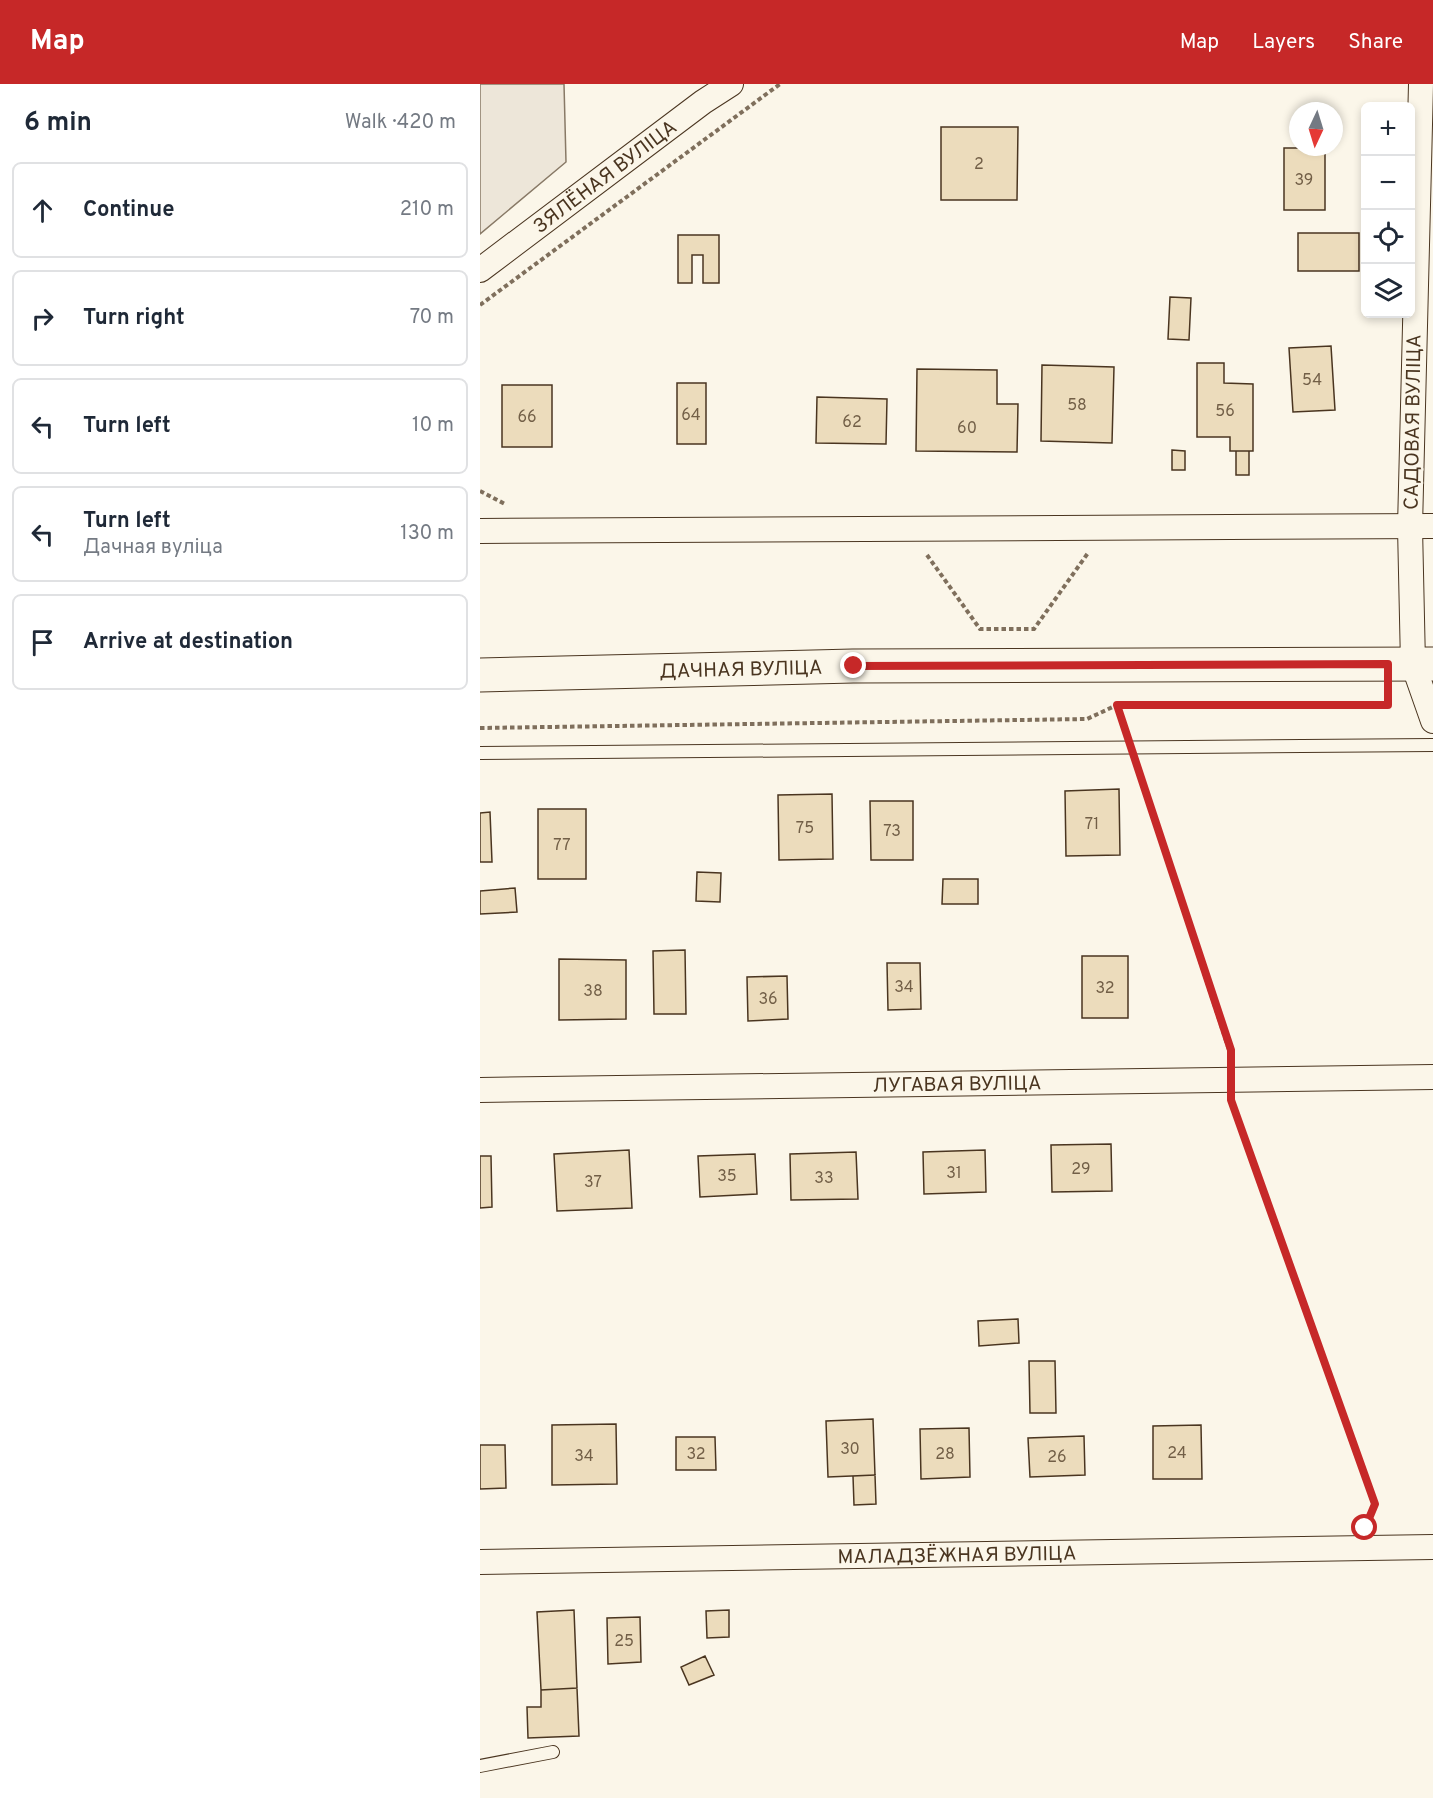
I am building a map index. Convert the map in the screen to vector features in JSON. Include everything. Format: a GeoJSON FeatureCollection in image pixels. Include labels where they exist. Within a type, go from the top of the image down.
{"type":"FeatureCollection","features":[{"type":"Feature","properties":{"kind":"street","name":"ЗЯЛЁНАЯ ВУЛІЦА"},"geometry":{"type":"LineString","coordinates":[[480,270],[703,102],[731,84]]}},
{"type":"Feature","properties":{"kind":"street","name":"САДОВАЯ ВУЛІЦА"},"geometry":{"type":"LineString","coordinates":[[1421,84],[1421,526],[1412,664],[1433,721]]}},
{"type":"Feature","properties":{"kind":"street"},"geometry":{"type":"LineString","coordinates":[[480,531],[1421,526]]}},
{"type":"Feature","properties":{"kind":"street","name":"ДАЧНАЯ ВУЛІЦА"},"geometry":{"type":"LineString","coordinates":[[480,675],[854,666],[1412,664]]}},
{"type":"Feature","properties":{"kind":"street","name":"ЛУГАВАЯ ВУЛІЦА"},"geometry":{"type":"LineString","coordinates":[[480,1090],[1433,1077]]}},
{"type":"Feature","properties":{"kind":"street","name":"МАЛАДЗЁЖНАЯ ВУЛІЦА"},"geometry":{"type":"LineString","coordinates":[[480,1562],[1433,1547]]}},
{"type":"Feature","properties":{"kind":"lane"},"geometry":{"type":"LineString","coordinates":[[480,753],[1433,745]]}},
{"type":"Feature","properties":{"kind":"lane"},"geometry":{"type":"LineString","coordinates":[[480,1766],[553,1752]]}},
{"type":"Feature","properties":{"kind":"path"},"geometry":{"type":"LineString","coordinates":[[480,305],[780,84]]}},
{"type":"Feature","properties":{"kind":"path"},"geometry":{"type":"LineString","coordinates":[[924,551],[980,629],[1034,629],[1090,549]]}},
{"type":"Feature","properties":{"kind":"path"},"geometry":{"type":"LineString","coordinates":[[480,728],[1088,719],[1117,705],[1388,705],[1412,664]]}},
{"type":"Feature","properties":{"kind":"path"},"geometry":{"type":"LineString","coordinates":[[1117,705],[1231,1050],[1231,1100],[1375,1504],[1365,1528]]}},
{"type":"Feature","properties":{"kind":"shaded area"},"geometry":{"type":"Polygon","coordinates":[[[480,84],[564,84],[566,162],[480,234],[480,84]]]}},
{"type":"Feature","properties":{"kind":"building"},"geometry":{"type":"Polygon","coordinates":[[[941,127],[1018,127],[1017,200],[941,200],[941,127]]]}},
{"type":"Feature","properties":{"kind":"building"},"geometry":{"type":"Polygon","coordinates":[[[1284,148],[1289,148],[1289,156],[1325,156],[1325,210],[1284,210],[1284,148]]]}},
{"type":"Feature","properties":{"kind":"building"},"geometry":{"type":"Polygon","coordinates":[[[1298,233],[1359,233],[1359,271],[1298,271],[1298,233]]]}},
{"type":"Feature","properties":{"kind":"building"},"geometry":{"type":"Polygon","coordinates":[[[678,235],[719,235],[719,283],[703,283],[703,255],[692,255],[692,283],[678,283],[678,235]]]}},
{"type":"Feature","properties":{"kind":"building"},"geometry":{"type":"Polygon","coordinates":[[[1170,297],[1191,298],[1189,340],[1168,339],[1170,297]]]}},
{"type":"Feature","properties":{"kind":"building"},"geometry":{"type":"Polygon","coordinates":[[[1331,346],[1335,410],[1293,412],[1289,348],[1331,346]]]}},
{"type":"Feature","properties":{"kind":"building"},"geometry":{"type":"Polygon","coordinates":[[[1197,363],[1224,363],[1224,383],[1253,384],[1253,451],[1230,451],[1230,437],[1197,437],[1197,363]]]}},
{"type":"Feature","properties":{"kind":"building"},"geometry":{"type":"Polygon","coordinates":[[[1042,365],[1114,367],[1112,443],[1041,441],[1042,365]]]}},
{"type":"Feature","properties":{"kind":"building"},"geometry":{"type":"Polygon","coordinates":[[[917,369],[997,370],[997,404],[1018,404],[1017,452],[916,451],[917,369]]]}},
{"type":"Feature","properties":{"kind":"building"},"geometry":{"type":"Polygon","coordinates":[[[677,383],[706,383],[706,444],[677,444],[677,383]]]}},
{"type":"Feature","properties":{"kind":"building"},"geometry":{"type":"Polygon","coordinates":[[[502,385],[552,385],[552,447],[502,447],[502,385]]]}},
{"type":"Feature","properties":{"kind":"building"},"geometry":{"type":"Polygon","coordinates":[[[817,397],[887,399],[886,444],[816,443],[817,397]]]}},
{"type":"Feature","properties":{"kind":"building"},"geometry":{"type":"Polygon","coordinates":[[[1172,450],[1185,451],[1185,470],[1172,470],[1172,450]]]}},
{"type":"Feature","properties":{"kind":"building"},"geometry":{"type":"Polygon","coordinates":[[[1236,451],[1249,451],[1249,475],[1236,475],[1236,451]]]}},
{"type":"Feature","properties":{"kind":"building"},"geometry":{"type":"Polygon","coordinates":[[[1119,789],[1120,855],[1066,856],[1065,791],[1119,789]]]}},
{"type":"Feature","properties":{"kind":"building"},"geometry":{"type":"Polygon","coordinates":[[[832,794],[833,859],[779,860],[778,795],[832,794]]]}},
{"type":"Feature","properties":{"kind":"building"},"geometry":{"type":"Polygon","coordinates":[[[870,801],[913,801],[913,860],[871,860],[870,801]]]}},
{"type":"Feature","properties":{"kind":"building"},"geometry":{"type":"Polygon","coordinates":[[[538,809],[586,809],[586,879],[538,879],[538,809]]]}},
{"type":"Feature","properties":{"kind":"building"},"geometry":{"type":"Polygon","coordinates":[[[490,812],[492,862],[480,862],[480,813],[490,812]]]}},
{"type":"Feature","properties":{"kind":"building"},"geometry":{"type":"Polygon","coordinates":[[[697,872],[721,873],[720,902],[696,901],[697,872]]]}},
{"type":"Feature","properties":{"kind":"building"},"geometry":{"type":"Polygon","coordinates":[[[943,879],[978,879],[978,904],[942,904],[943,879]]]}},
{"type":"Feature","properties":{"kind":"building"},"geometry":{"type":"Polygon","coordinates":[[[515,888],[517,912],[480,914],[480,891],[515,888]]]}},
{"type":"Feature","properties":{"kind":"building"},"geometry":{"type":"Polygon","coordinates":[[[685,950],[686,1014],[654,1014],[653,951],[685,950]]]}},
{"type":"Feature","properties":{"kind":"building"},"geometry":{"type":"Polygon","coordinates":[[[1082,956],[1128,956],[1128,1018],[1082,1018],[1082,956]]]}},
{"type":"Feature","properties":{"kind":"building"},"geometry":{"type":"Polygon","coordinates":[[[559,959],[626,960],[626,1019],[559,1020],[559,959]]]}},
{"type":"Feature","properties":{"kind":"building"},"geometry":{"type":"Polygon","coordinates":[[[887,963],[920,963],[921,1009],[888,1010],[887,963]]]}},
{"type":"Feature","properties":{"kind":"building"},"geometry":{"type":"Polygon","coordinates":[[[787,976],[788,1019],[748,1021],[747,977],[787,976]]]}},
{"type":"Feature","properties":{"kind":"building"},"geometry":{"type":"Polygon","coordinates":[[[1111,1144],[1112,1191],[1052,1192],[1051,1145],[1111,1144]]]}},
{"type":"Feature","properties":{"kind":"building"},"geometry":{"type":"Polygon","coordinates":[[[629,1150],[632,1208],[557,1211],[554,1154],[629,1150]]]}},
{"type":"Feature","properties":{"kind":"building"},"geometry":{"type":"Polygon","coordinates":[[[985,1150],[986,1192],[924,1194],[923,1152],[985,1150]]]}},
{"type":"Feature","properties":{"kind":"building"},"geometry":{"type":"Polygon","coordinates":[[[856,1152],[858,1199],[791,1200],[790,1154],[856,1152]]]}},
{"type":"Feature","properties":{"kind":"building"},"geometry":{"type":"Polygon","coordinates":[[[755,1154],[757,1194],[700,1197],[698,1156],[755,1154]]]}},
{"type":"Feature","properties":{"kind":"building"},"geometry":{"type":"Polygon","coordinates":[[[480,1156],[491,1156],[492,1207],[480,1208],[480,1156]]]}},
{"type":"Feature","properties":{"kind":"building"},"geometry":{"type":"Polygon","coordinates":[[[1018,1319],[1019,1343],[979,1346],[978,1321],[1018,1319]]]}},
{"type":"Feature","properties":{"kind":"building"},"geometry":{"type":"Polygon","coordinates":[[[1029,1361],[1055,1361],[1056,1413],[1030,1413],[1029,1361]]]}},
{"type":"Feature","properties":{"kind":"building"},"geometry":{"type":"Polygon","coordinates":[[[873,1419],[875,1475],[828,1477],[826,1421],[873,1419]]]}},
{"type":"Feature","properties":{"kind":"building"},"geometry":{"type":"Polygon","coordinates":[[[616,1424],[617,1484],[552,1485],[552,1425],[616,1424]]]}},
{"type":"Feature","properties":{"kind":"building"},"geometry":{"type":"Polygon","coordinates":[[[1201,1425],[1202,1479],[1153,1479],[1153,1426],[1201,1425]]]}},
{"type":"Feature","properties":{"kind":"building"},"geometry":{"type":"Polygon","coordinates":[[[969,1428],[970,1477],[921,1479],[920,1429],[969,1428]]]}},
{"type":"Feature","properties":{"kind":"building"},"geometry":{"type":"Polygon","coordinates":[[[1084,1436],[1085,1475],[1030,1477],[1028,1438],[1084,1436]]]}},
{"type":"Feature","properties":{"kind":"building"},"geometry":{"type":"Polygon","coordinates":[[[676,1437],[715,1437],[716,1470],[676,1470],[676,1437]]]}},
{"type":"Feature","properties":{"kind":"building"},"geometry":{"type":"Polygon","coordinates":[[[480,1445],[505,1445],[506,1488],[480,1489],[480,1445]]]}},
{"type":"Feature","properties":{"kind":"building"},"geometry":{"type":"Polygon","coordinates":[[[875,1475],[876,1504],[854,1505],[853,1476],[875,1475]]]}},
{"type":"Feature","properties":{"kind":"building"},"geometry":{"type":"Polygon","coordinates":[[[574,1610],[577,1688],[541,1690],[537,1612],[574,1610]]]}},
{"type":"Feature","properties":{"kind":"building"},"geometry":{"type":"Polygon","coordinates":[[[729,1610],[729,1637],[707,1638],[706,1611],[729,1610]]]}},
{"type":"Feature","properties":{"kind":"building"},"geometry":{"type":"Polygon","coordinates":[[[640,1617],[641,1662],[608,1664],[607,1618],[640,1617]]]}},
{"type":"Feature","properties":{"kind":"building"},"geometry":{"type":"Polygon","coordinates":[[[705,1656],[714,1675],[689,1685],[681,1667],[705,1656]]]}},
{"type":"Feature","properties":{"kind":"building"},"geometry":{"type":"Polygon","coordinates":[[[577,1688],[579,1736],[528,1738],[527,1707],[541,1707],[541,1690],[577,1688]]]}},
{"type":"Feature","properties":{"kind":"route"},"geometry":{"type":"LineString","coordinates":[[854,666],[1388,664],[1388,705],[1117,705],[1231,1050],[1231,1100],[1375,1504],[1365,1528]]}}]}
